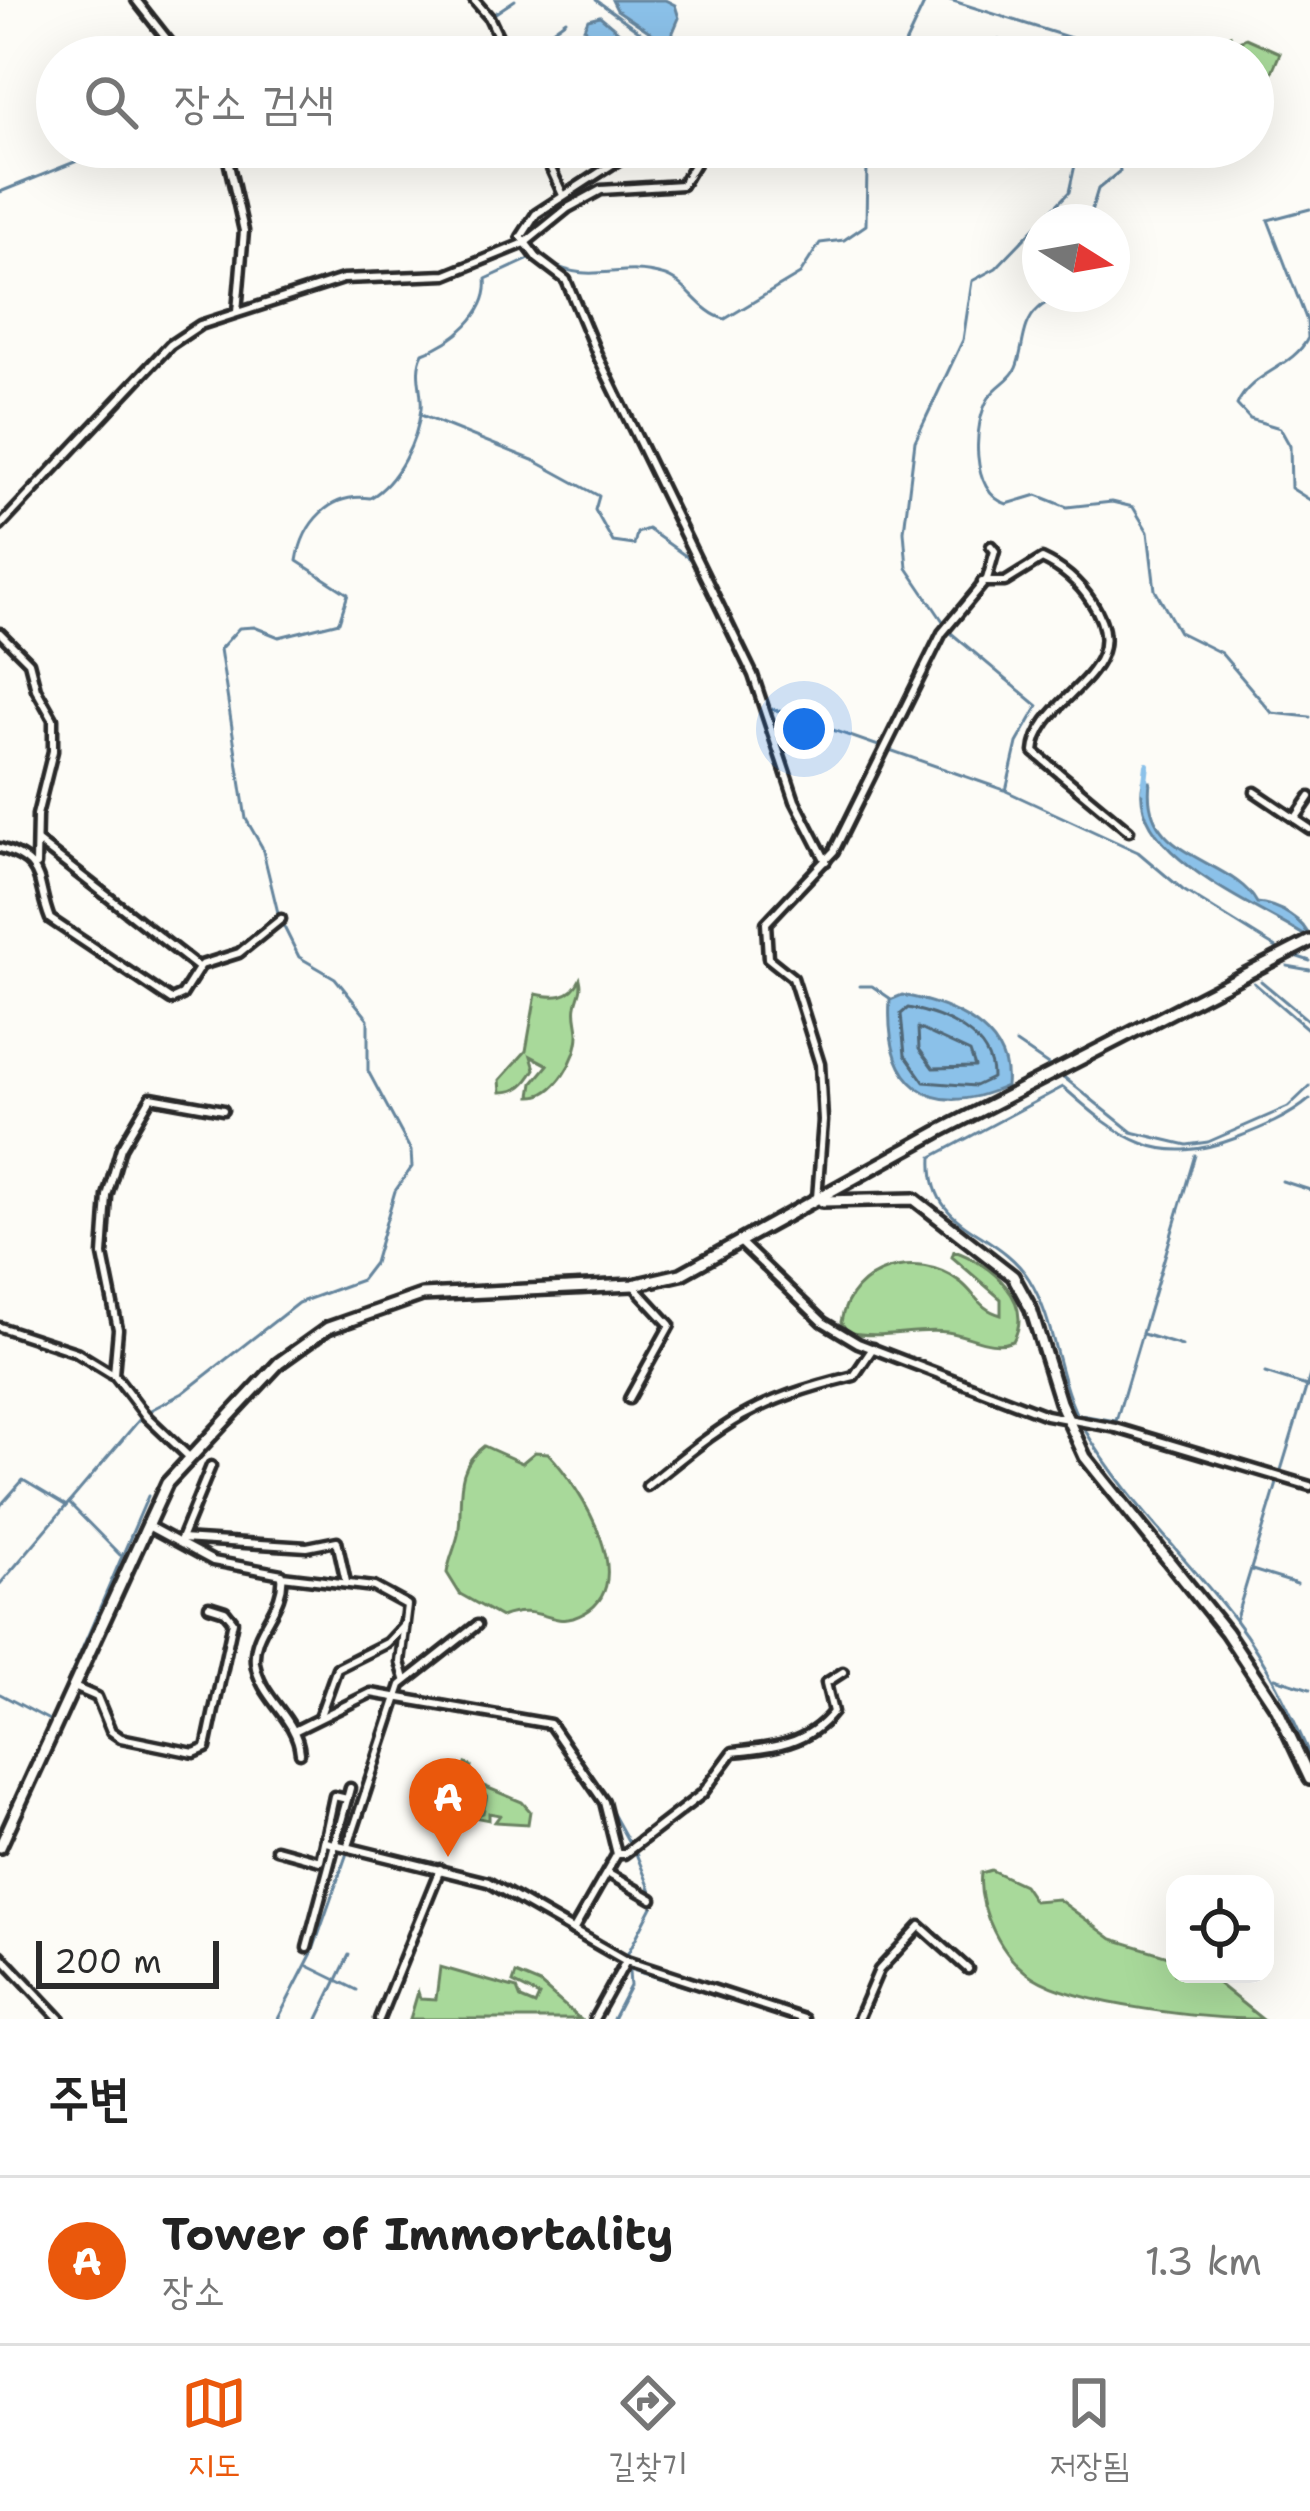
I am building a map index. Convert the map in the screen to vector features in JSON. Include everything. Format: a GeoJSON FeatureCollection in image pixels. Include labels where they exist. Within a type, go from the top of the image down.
{"type":"FeatureCollection","features":[{"type":"Feature","properties":{"kind":"main road"},"geometry":{"type":"LineString","coordinates":[[0,1847],[146,1525],[187,1456],[294,1348],[374,1308],[460,1289],[633,1285],[681,1274],[1283,951],[1310,941]]}},
{"type":"Feature","properties":{"kind":"main road"},"geometry":{"type":"LineString","coordinates":[[816,1202],[914,1199],[1013,1276],[1075,1419],[1085,1457],[1266,1689],[1310,1779]]}},
{"type":"Feature","properties":{"kind":"street"},"geometry":{"type":"LineString","coordinates":[[136,0],[164,36]]}},
{"type":"Feature","properties":{"kind":"street"},"geometry":{"type":"LineString","coordinates":[[474,0],[498,36]]}},
{"type":"Feature","properties":{"kind":"street"},"geometry":{"type":"LineString","coordinates":[[230,168],[244,231],[237,312]]}},
{"type":"Feature","properties":{"kind":"street"},"geometry":{"type":"LineString","coordinates":[[551,168],[563,195]]}},
{"type":"Feature","properties":{"kind":"street"},"geometry":{"type":"LineString","coordinates":[[606,168],[524,226],[526,243],[538,260],[566,280],[753,675],[795,801],[826,861]]}},
{"type":"Feature","properties":{"kind":"street"},"geometry":{"type":"LineString","coordinates":[[0,526],[170,345],[200,325],[343,279],[446,275],[526,243],[568,208],[601,190],[682,185],[692,168]]}},
{"type":"Feature","properties":{"kind":"street"},"geometry":{"type":"LineString","coordinates":[[816,1202],[824,1121],[820,1064],[797,989],[768,958],[765,930],[777,908],[826,861],[943,633],[982,582],[994,559],[992,546]]}},
{"type":"Feature","properties":{"kind":"street"},"geometry":{"type":"LineString","coordinates":[[982,582],[1005,582],[1042,559],[1080,586],[1096,608],[1105,631],[1098,664],[1040,732],[1034,752],[1129,831]]}},
{"type":"Feature","properties":{"kind":"street"},"geometry":{"type":"LineString","coordinates":[[0,633],[28,662],[53,719],[36,869],[50,920],[150,990],[178,999],[199,968],[211,959],[239,953],[281,920]]}},
{"type":"Feature","properties":{"kind":"street"},"geometry":{"type":"LineString","coordinates":[[1256,792],[1310,829]]}},
{"type":"Feature","properties":{"kind":"street"},"geometry":{"type":"LineString","coordinates":[[1295,819],[1310,797]]}},
{"type":"Feature","properties":{"kind":"street"},"geometry":{"type":"LineString","coordinates":[[38,842],[199,968]]}},
{"type":"Feature","properties":{"kind":"street"},"geometry":{"type":"LineString","coordinates":[[0,848],[27,857],[36,869]]}},
{"type":"Feature","properties":{"kind":"street"},"geometry":{"type":"LineString","coordinates":[[114,1374],[118,1329],[103,1255],[107,1196],[121,1148],[152,1097],[223,1110]]}},
{"type":"Feature","properties":{"kind":"street"},"geometry":{"type":"LineString","coordinates":[[741,1243],[823,1322],[873,1348],[1075,1419],[1310,1486]]}},
{"type":"Feature","properties":{"kind":"street"},"geometry":{"type":"LineString","coordinates":[[629,1399],[670,1325],[633,1285]]}},
{"type":"Feature","properties":{"kind":"street"},"geometry":{"type":"LineString","coordinates":[[0,1327],[76,1352],[114,1374],[140,1409],[187,1456]]}},
{"type":"Feature","properties":{"kind":"street"},"geometry":{"type":"LineString","coordinates":[[647,1486],[730,1418],[779,1395],[854,1376],[873,1348]]}},
{"type":"Feature","properties":{"kind":"street"},"geometry":{"type":"LineString","coordinates":[[181,1539],[212,1466]]}},
{"type":"Feature","properties":{"kind":"street"},"geometry":{"type":"LineString","coordinates":[[146,1525],[181,1539],[204,1557],[268,1568],[283,1576],[374,1587],[402,1601],[407,1605],[400,1662],[405,1679]]}},
{"type":"Feature","properties":{"kind":"street"},"geometry":{"type":"LineString","coordinates":[[181,1539],[307,1547],[337,1540],[346,1582]]}},
{"type":"Feature","properties":{"kind":"street"},"geometry":{"type":"LineString","coordinates":[[283,1576],[279,1602],[259,1636],[255,1660],[264,1691],[294,1731],[300,1753]]}},
{"type":"Feature","properties":{"kind":"street"},"geometry":{"type":"LineString","coordinates":[[74,1687],[97,1697],[111,1731],[121,1738],[198,1753],[206,1748],[233,1621],[225,1611],[209,1606]]}},
{"type":"Feature","properties":{"kind":"street"},"geometry":{"type":"LineString","coordinates":[[319,1718],[337,1668],[387,1643],[407,1622]]}},
{"type":"Feature","properties":{"kind":"street"},"geometry":{"type":"LineString","coordinates":[[348,1846],[405,1679],[477,1625]]}},
{"type":"Feature","properties":{"kind":"street"},"geometry":{"type":"LineString","coordinates":[[617,1854],[632,1851],[686,1808],[733,1752],[796,1742],[813,1734],[833,1712],[826,1683],[843,1672]]}},
{"type":"Feature","properties":{"kind":"street"},"geometry":{"type":"LineString","coordinates":[[294,1731],[359,1696],[397,1694],[555,1727],[604,1802],[617,1854],[573,1931]]}},
{"type":"Feature","properties":{"kind":"street"},"geometry":{"type":"LineString","coordinates":[[307,1948],[350,1788]]}},
{"type":"Feature","properties":{"kind":"street"},"geometry":{"type":"LineString","coordinates":[[276,1849],[320,1861],[334,1796],[347,1799]]}},
{"type":"Feature","properties":{"kind":"street"},"geometry":{"type":"LineString","coordinates":[[326,1842],[488,1882],[626,1961],[804,2019]]}},
{"type":"Feature","properties":{"kind":"street"},"geometry":{"type":"LineString","coordinates":[[379,2019],[440,1869]]}},
{"type":"Feature","properties":{"kind":"street"},"geometry":{"type":"LineString","coordinates":[[607,1873],[652,1899]]}},
{"type":"Feature","properties":{"kind":"street"},"geometry":{"type":"LineString","coordinates":[[858,2019],[879,1970],[920,1926],[968,1970]]}},
{"type":"Feature","properties":{"kind":"street"},"geometry":{"type":"LineString","coordinates":[[0,1955],[60,2019]]}},
{"type":"Feature","properties":{"kind":"street"},"geometry":{"type":"LineString","coordinates":[[593,2019],[626,1961]]}},
{"type":"Feature","properties":{"kind":"green space"},"geometry":{"type":"Polygon","coordinates":[[[580,979],[577,1044],[564,1074],[548,1090],[531,1096],[533,1083],[548,1065],[531,1056],[535,1069],[528,1079],[517,1089],[501,1092],[500,1080],[526,1051],[536,994],[561,996],[580,979]]]}},
{"type":"Feature","properties":{"kind":"green space"},"geometry":{"type":"Polygon","coordinates":[[[954,1251],[982,1264],[1013,1298],[1018,1326],[1013,1341],[989,1343],[934,1331],[861,1334],[848,1332],[841,1322],[857,1288],[887,1269],[905,1266],[942,1271],[1001,1315],[1001,1299],[952,1257],[954,1251]]]}},
{"type":"Feature","properties":{"kind":"green space"},"geometry":{"type":"Polygon","coordinates":[[[484,1446],[522,1463],[535,1452],[548,1453],[576,1490],[601,1539],[607,1564],[606,1586],[595,1605],[573,1618],[524,1612],[501,1617],[460,1594],[447,1573],[458,1535],[463,1476],[484,1446]]]}},
{"type":"Feature","properties":{"kind":"green space"},"geometry":{"type":"Polygon","coordinates":[[[466,1764],[471,1766],[469,1780],[522,1802],[530,1811],[528,1824],[495,1822],[500,1815],[489,1813],[489,1820],[474,1817],[483,1813],[487,1796],[458,1787],[466,1764]]]}},
{"type":"Feature","properties":{"kind":"green space"},"geometry":{"type":"Polygon","coordinates":[[[991,1870],[1023,1885],[1034,1901],[1058,1899],[1112,1939],[1166,1955],[1166,1983],[1217,1983],[1262,2019],[1111,2003],[1033,1977],[1011,1958],[994,1931],[983,1901],[981,1873],[991,1870]]]}},
{"type":"Feature","properties":{"kind":"green space"},"geometry":{"type":"Polygon","coordinates":[[[440,1967],[517,1989],[521,1999],[535,2005],[539,1996],[513,1983],[516,1974],[540,1984],[580,2019],[410,2019],[418,1992],[420,1998],[436,1999],[440,1967]]]}},
{"type":"Feature","properties":{"kind":"water"},"geometry":{"type":"Polygon","coordinates":[[[612,0],[665,0],[675,5],[679,18],[671,36],[656,36],[617,10],[612,0]]]}},
{"type":"Feature","properties":{"kind":"water"},"geometry":{"type":"Polygon","coordinates":[[[600,16],[624,36],[594,36],[584,28],[588,19],[600,16]]]}},
{"type":"Feature","properties":{"kind":"water"},"geometry":{"type":"Polygon","coordinates":[[[1143,782],[1150,782],[1151,808],[1159,827],[1173,842],[1229,876],[1257,903],[1290,915],[1310,939],[1202,876],[1176,855],[1155,833],[1144,808],[1143,782]]]}},
{"type":"Feature","properties":{"kind":"water"},"geometry":{"type":"Polygon","coordinates":[[[902,995],[957,1013],[988,1035],[1005,1066],[1006,1086],[954,1099],[917,1088],[895,1054],[890,1029],[890,1000],[902,995]]]}},
{"type":"Feature","properties":{"kind":"waterway"},"geometry":{"type":"LineString","coordinates":[[487,10],[494,14],[515,0]]}},
{"type":"Feature","properties":{"kind":"waterway"},"geometry":{"type":"LineString","coordinates":[[596,0],[646,36]]}},
{"type":"Feature","properties":{"kind":"waterway"},"geometry":{"type":"LineString","coordinates":[[909,36],[926,0]]}},
{"type":"Feature","properties":{"kind":"waterway"},"geometry":{"type":"LineString","coordinates":[[950,0],[1064,36]]}},
{"type":"Feature","properties":{"kind":"waterway"},"geometry":{"type":"LineString","coordinates":[[544,36],[566,20]]}},
{"type":"Feature","properties":{"kind":"waterway"},"geometry":{"type":"LineString","coordinates":[[0,192],[60,168]]}},
{"type":"Feature","properties":{"kind":"waterway"},"geometry":{"type":"LineString","coordinates":[[548,262],[578,272],[662,275],[725,319],[800,274],[820,243],[844,240],[866,225],[867,168]]}},
{"type":"Feature","properties":{"kind":"waterway"},"geometry":{"type":"LineString","coordinates":[[1074,168],[1069,192],[996,268],[972,281],[963,340],[915,441],[904,531],[907,568],[951,633],[1038,706],[1017,743],[1006,791],[1138,852],[1183,890],[1280,950]]}},
{"type":"Feature","properties":{"kind":"waterway"},"geometry":{"type":"LineString","coordinates":[[1093,204],[1098,189],[1120,168]]}},
{"type":"Feature","properties":{"kind":"waterway"},"geometry":{"type":"LineString","coordinates":[[1310,209],[1268,220],[1307,321],[1308,338],[1292,357],[1252,385],[1237,405],[1250,419],[1280,428],[1290,446],[1291,488],[1310,500]]}},
{"type":"Feature","properties":{"kind":"waterway"},"geometry":{"type":"LineString","coordinates":[[0,1584],[145,1413],[183,1393],[298,1303],[361,1280],[374,1263],[395,1191],[412,1167],[411,1151],[368,1071],[368,1019],[335,978],[299,957],[279,917],[262,847],[246,819],[220,649],[239,628],[254,627],[279,637],[339,622],[348,594],[297,561],[305,534],[331,505],[370,498],[389,482],[404,460],[419,421],[423,353],[467,325],[482,304],[486,279],[536,256]]}},
{"type":"Feature","properties":{"kind":"waterway"},"geometry":{"type":"LineString","coordinates":[[1036,312],[1016,368],[984,408],[978,456],[986,487],[1007,504],[1037,495],[1067,507],[1112,502],[1133,507],[1148,532],[1155,590],[1179,632],[1221,653],[1272,713],[1310,717]]}},
{"type":"Feature","properties":{"kind":"waterway"},"geometry":{"type":"LineString","coordinates":[[421,415],[535,461],[599,496],[595,510],[613,542],[634,545],[637,533],[648,529],[694,562]]}},
{"type":"Feature","properties":{"kind":"waterway"},"geometry":{"type":"LineString","coordinates":[[773,709],[1004,790]]}},
{"type":"Feature","properties":{"kind":"waterway"},"geometry":{"type":"LineString","coordinates":[[1144,790],[1147,765]]}},
{"type":"Feature","properties":{"kind":"waterway"},"geometry":{"type":"LineString","coordinates":[[1289,954],[1310,961]]}},
{"type":"Feature","properties":{"kind":"waterway"},"geometry":{"type":"LineString","coordinates":[[1287,966],[1310,970]]}},
{"type":"Feature","properties":{"kind":"waterway"},"geometry":{"type":"LineString","coordinates":[[1261,981],[1310,1022]]}},
{"type":"Feature","properties":{"kind":"waterway"},"geometry":{"type":"LineString","coordinates":[[1254,983],[1310,1031]]}},
{"type":"Feature","properties":{"kind":"waterway"},"geometry":{"type":"LineString","coordinates":[[860,986],[872,986],[891,999]]}},
{"type":"Feature","properties":{"kind":"waterway"},"geometry":{"type":"LineString","coordinates":[[1016,1043],[1054,1069]]}},
{"type":"Feature","properties":{"kind":"waterway"},"geometry":{"type":"LineString","coordinates":[[1061,1075],[1132,1132],[1187,1145],[1208,1142],[1288,1107],[1310,1086]]}},
{"type":"Feature","properties":{"kind":"waterway"},"geometry":{"type":"LineString","coordinates":[[1310,1099],[1284,1117],[1236,1138],[1209,1147],[1163,1149],[1123,1134],[1063,1087],[932,1157],[934,1182],[952,1215],[1015,1262],[1029,1279],[1082,1425],[1135,1501],[1247,1636],[1310,1756]]}},
{"type":"Feature","properties":{"kind":"waterway"},"geometry":{"type":"LineString","coordinates":[[1080,1415],[1116,1421],[1195,1155]]}},
{"type":"Feature","properties":{"kind":"waterway"},"geometry":{"type":"LineString","coordinates":[[1282,1181],[1310,1190]]}},
{"type":"Feature","properties":{"kind":"waterway"},"geometry":{"type":"LineString","coordinates":[[1143,1334],[1182,1346]]}},
{"type":"Feature","properties":{"kind":"waterway"},"geometry":{"type":"LineString","coordinates":[[1265,1373],[1310,1387]]}},
{"type":"Feature","properties":{"kind":"waterway"},"geometry":{"type":"LineString","coordinates":[[1236,1618],[1310,1375]]}},
{"type":"Feature","properties":{"kind":"waterway"},"geometry":{"type":"LineString","coordinates":[[0,1506],[23,1480],[65,1505]]}},
{"type":"Feature","properties":{"kind":"waterway"},"geometry":{"type":"LineString","coordinates":[[0,1694],[51,1721],[148,1496]]}},
{"type":"Feature","properties":{"kind":"waterway"},"geometry":{"type":"LineString","coordinates":[[69,1503],[120,1555]]}},
{"type":"Feature","properties":{"kind":"waterway"},"geometry":{"type":"LineString","coordinates":[[1252,1570],[1297,1584]]}},
{"type":"Feature","properties":{"kind":"waterway"},"geometry":{"type":"LineString","coordinates":[[1275,1678],[1310,1689]]}},
{"type":"Feature","properties":{"kind":"waterway"},"geometry":{"type":"LineString","coordinates":[[601,1792],[631,1846]]}},
{"type":"Feature","properties":{"kind":"waterway"},"geometry":{"type":"LineString","coordinates":[[627,1955],[655,1901],[635,1851]]}},
{"type":"Feature","properties":{"kind":"waterway"},"geometry":{"type":"LineString","coordinates":[[278,2019],[312,1953],[347,1853]]}},
{"type":"Feature","properties":{"kind":"waterway"},"geometry":{"type":"LineString","coordinates":[[318,2019],[349,1955]]}},
{"type":"Feature","properties":{"kind":"waterway"},"geometry":{"type":"LineString","coordinates":[[0,1960],[54,2019]]}},
{"type":"Feature","properties":{"kind":"waterway"},"geometry":{"type":"LineString","coordinates":[[308,1966],[357,1990]]}},
{"type":"Feature","properties":{"kind":"waterway"},"geometry":{"type":"LineString","coordinates":[[629,1969],[790,2019]]}},
{"type":"Feature","properties":{"kind":"waterway"},"geometry":{"type":"LineString","coordinates":[[613,2019],[630,1986],[629,1971]]}},
{"type":"Feature","properties":{"kind":"place","name":"Tower of Immortality"},"geometry":{"type":"Point","coordinates":[448,1857]}}]}
